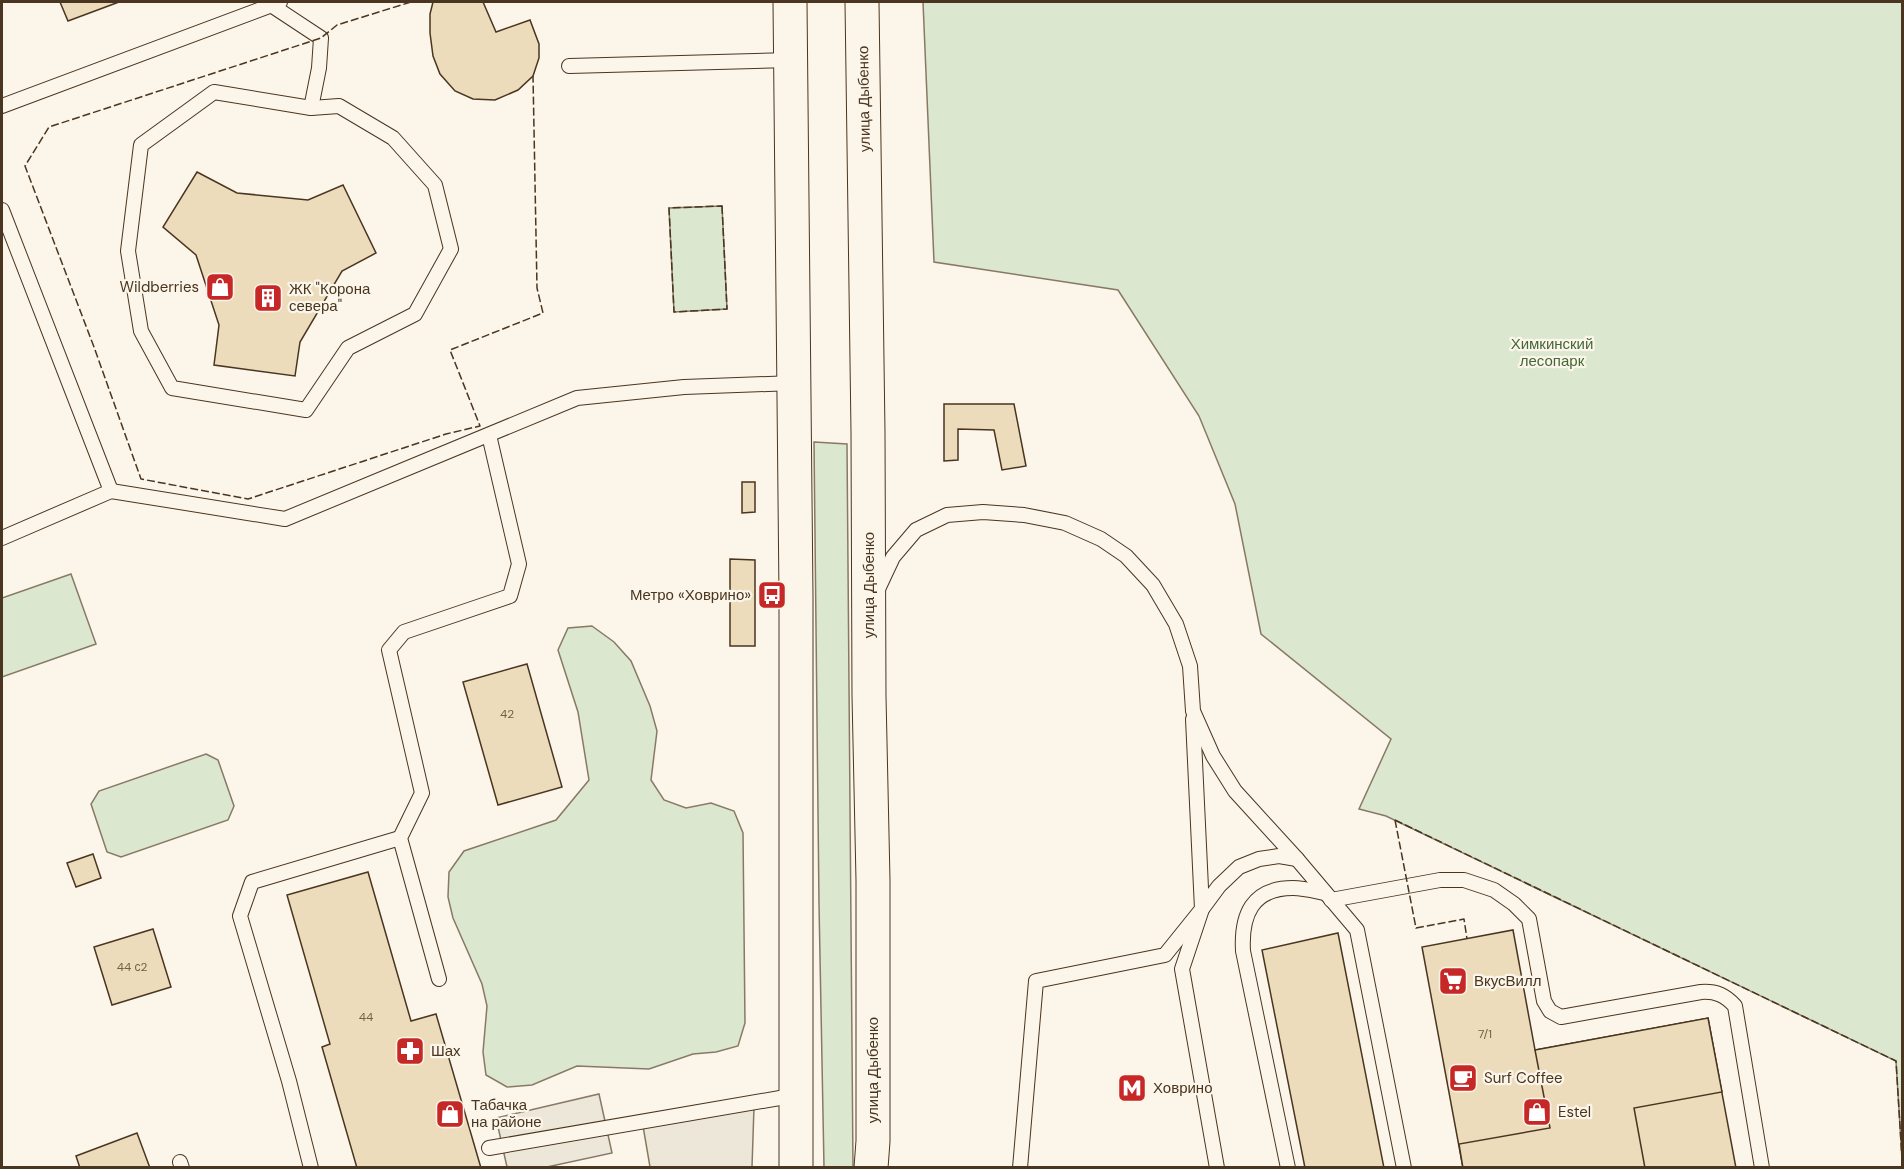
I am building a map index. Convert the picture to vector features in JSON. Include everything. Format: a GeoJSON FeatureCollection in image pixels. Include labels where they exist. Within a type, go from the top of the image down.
{"type":"FeatureCollection","features":[{"type":"Feature","properties":{"kind":"main road"},"geometry":{"type":"LineString","coordinates":[[790,2],[794,383],[796,1167]]}},
{"type":"Feature","properties":{"kind":"main road","name":"улица Дыбенко"},"geometry":{"type":"LineString","coordinates":[[862,2],[873,880],[873,1141],[871,1167]]}},
{"type":"Feature","properties":{"kind":"lane"},"geometry":{"type":"LineString","coordinates":[[2,106],[275,3],[321,38],[319,68],[311,108]]}},
{"type":"Feature","properties":{"kind":"lane"},"geometry":{"type":"LineString","coordinates":[[569,66],[790,60]]}},
{"type":"Feature","properties":{"kind":"lane"},"geometry":{"type":"LineString","coordinates":[[214,92],[311,108],[339,106],[393,138],[435,185],[451,249],[415,314],[348,348],[306,411],[172,388],[141,331],[128,251],[141,145],[214,92]]}},
{"type":"Feature","properties":{"kind":"lane"},"geometry":{"type":"LineString","coordinates":[[2,210],[111,491]]}},
{"type":"Feature","properties":{"kind":"lane"},"geometry":{"type":"LineString","coordinates":[[2,538],[111,491],[285,519],[577,398],[684,387],[794,383]]}},
{"type":"Feature","properties":{"kind":"lane"},"geometry":{"type":"LineString","coordinates":[[440,980],[400,838],[422,793],[389,650],[404,632],[510,596],[519,564],[489,435]]}},
{"type":"Feature","properties":{"kind":"lane"},"geometry":{"type":"LineString","coordinates":[[870,608],[893,557],[916,530],[947,515],[983,512],[1024,515],[1065,523],[1101,539],[1126,556],[1153,585],[1176,624],[1190,666],[1202,909],[1182,969],[1217,1167]]}},
{"type":"Feature","properties":{"kind":"lane"},"geometry":{"type":"LineString","coordinates":[[1193,711],[1213,756],[1234,791],[1297,859],[1357,930],[1404,1167]]}},
{"type":"Feature","properties":{"kind":"lane"},"geometry":{"type":"LineString","coordinates":[[311,1167],[289,1081],[240,916],[252,882],[400,838]]}},
{"type":"Feature","properties":{"kind":"lane"},"geometry":{"type":"LineString","coordinates":[[1020,1167],[1036,981],[1165,956],[1219,886],[1239,867],[1279,856],[1297,859]]}},
{"type":"Feature","properties":{"kind":"lane"},"geometry":{"type":"LineString","coordinates":[[1288,1167],[1243,951],[1242,930],[1245,917],[1256,900],[1272,890],[1294,887],[1328,896],[1440,880],[1464,880],[1494,890],[1514,904],[1529,919],[1544,1000],[1550,1011],[1561,1017],[1701,992],[1712,991],[1722,994],[1735,1006],[1762,1167]]}},
{"type":"Feature","properties":{"kind":"lane"},"geometry":{"type":"LineString","coordinates":[[489,1148],[797,1095]]}},
{"type":"Feature","properties":{"kind":"green space","name":"Химкинский лесопарк"},"geometry":{"type":"Polygon","coordinates":[[[923,2],[1902,2],[1902,1159],[1896,1061],[1386,816],[1359,809],[1391,739],[1261,634],[1235,504],[1199,416],[1118,290],[934,262],[923,2]]]}},
{"type":"Feature","properties":{"kind":"green space"},"geometry":{"type":"Polygon","coordinates":[[[722,206],[727,309],[674,312],[669,208],[722,206]]]}},
{"type":"Feature","properties":{"kind":"green space"},"geometry":{"type":"Polygon","coordinates":[[[814,442],[847,444],[853,1167],[824,1167],[814,442]]]}},
{"type":"Feature","properties":{"kind":"green space"},"geometry":{"type":"Polygon","coordinates":[[[71,574],[96,644],[2,677],[2,598],[71,574]]]}},
{"type":"Feature","properties":{"kind":"green space"},"geometry":{"type":"Polygon","coordinates":[[[592,626],[614,642],[631,661],[650,706],[657,731],[651,780],[664,800],[686,808],[711,803],[734,811],[743,833],[745,1023],[738,1046],[716,1052],[693,1054],[649,1069],[577,1066],[532,1085],[507,1087],[486,1075],[483,1052],[487,1006],[482,984],[453,918],[448,897],[449,872],[464,851],[556,820],[589,780],[578,712],[558,650],[568,628],[592,626]]]}},
{"type":"Feature","properties":{"kind":"green space"},"geometry":{"type":"Polygon","coordinates":[[[206,754],[218,760],[234,806],[228,820],[121,857],[107,852],[91,804],[99,791],[206,754]]]}},
{"type":"Feature","properties":{"kind":"shaded area"},"geometry":{"type":"Polygon","coordinates":[[[599,1094],[612,1153],[547,1167],[507,1167],[496,1118],[599,1094]]]}},
{"type":"Feature","properties":{"kind":"shaded area"},"geometry":{"type":"Polygon","coordinates":[[[754,1107],[752,1167],[650,1167],[643,1126],[754,1107]]]}},
{"type":"Feature","properties":{"kind":"building"},"geometry":{"type":"Polygon","coordinates":[[[60,2],[119,2],[68,21],[60,2]]]}},
{"type":"Feature","properties":{"kind":"building"},"geometry":{"type":"Polygon","coordinates":[[[433,2],[483,2],[496,32],[530,20],[539,44],[539,58],[533,76],[518,90],[495,100],[473,99],[455,91],[440,74],[433,56],[430,14],[433,2]]]}},
{"type":"Feature","properties":{"kind":"building","name":"ЖК \"Корона севера\""},"geometry":{"type":"Polygon","coordinates":[[[197,172],[237,193],[308,200],[343,185],[376,253],[342,271],[300,342],[295,376],[214,365],[219,325],[196,255],[163,227],[197,172]]]}},
{"type":"Feature","properties":{"kind":"building"},"geometry":{"type":"Polygon","coordinates":[[[944,404],[1014,404],[1026,466],[1002,470],[994,430],[958,429],[958,460],[944,461],[944,404]]]}},
{"type":"Feature","properties":{"kind":"building"},"geometry":{"type":"Polygon","coordinates":[[[742,482],[755,482],[755,512],[742,513],[742,482]]]}},
{"type":"Feature","properties":{"kind":"building"},"geometry":{"type":"Polygon","coordinates":[[[730,559],[755,560],[755,646],[730,646],[730,559]]]}},
{"type":"Feature","properties":{"kind":"building"},"geometry":{"type":"Polygon","coordinates":[[[527,664],[562,787],[498,805],[463,682],[527,664]]]}},
{"type":"Feature","properties":{"kind":"building"},"geometry":{"type":"Polygon","coordinates":[[[93,854],[101,878],[76,887],[67,863],[93,854]]]}},
{"type":"Feature","properties":{"kind":"building"},"geometry":{"type":"Polygon","coordinates":[[[368,872],[411,1021],[436,1014],[481,1168],[357,1168],[322,1047],[330,1044],[287,895],[368,872]]]}},
{"type":"Feature","properties":{"kind":"building"},"geometry":{"type":"Polygon","coordinates":[[[153,929],[171,987],[112,1005],[94,947],[153,929]]]}},
{"type":"Feature","properties":{"kind":"building"},"geometry":{"type":"Polygon","coordinates":[[[1513,930],[1535,1050],[1708,1018],[1736,1168],[1463,1168],[1422,947],[1513,930]]]}},
{"type":"Feature","properties":{"kind":"building"},"geometry":{"type":"Polygon","coordinates":[[[1338,933],[1384,1168],[1305,1168],[1262,950],[1338,933]]]}},
{"type":"Feature","properties":{"kind":"building"},"geometry":{"type":"Polygon","coordinates":[[[1708,1018],[1722,1092],[1634,1108],[1645,1168],[1463,1168],[1459,1144],[1550,1128],[1535,1050],[1708,1018]]]}},
{"type":"Feature","properties":{"kind":"building"},"geometry":{"type":"Polygon","coordinates":[[[137,1133],[150,1168],[80,1168],[76,1156],[137,1133]]]}},
{"type":"Feature","properties":{"kind":"fence"},"geometry":{"type":"LineString","coordinates":[[411,2],[337,25],[321,38],[49,127],[25,166],[94,347],[141,479],[248,499],[446,434],[480,426],[450,350],[543,313],[537,288],[533,76]]}},
{"type":"Feature","properties":{"kind":"fence"},"geometry":{"type":"LineString","coordinates":[[722,206],[727,309],[674,312],[669,208],[722,206]]}},
{"type":"Feature","properties":{"kind":"fence"},"geometry":{"type":"LineString","coordinates":[[1395,820],[1896,1061],[1902,1159]]}},
{"type":"Feature","properties":{"kind":"fence"},"geometry":{"type":"LineString","coordinates":[[1395,820],[1416,928],[1464,919],[1467,939]]}},
{"type":"Feature","properties":{"kind":"place","name":"Wildberries"},"geometry":{"type":"Point","coordinates":[220,287]}},
{"type":"Feature","properties":{"kind":"place","name":"ЖК \"Корона севера\""},"geometry":{"type":"Point","coordinates":[268,298]}},
{"type":"Feature","properties":{"kind":"place","name":"Метро «Ховрино»"},"geometry":{"type":"Point","coordinates":[772,595]}},
{"type":"Feature","properties":{"kind":"place","name":"ВкусВилл"},"geometry":{"type":"Point","coordinates":[1453,981]}},
{"type":"Feature","properties":{"kind":"place","name":"Шах"},"geometry":{"type":"Point","coordinates":[410,1051]}},
{"type":"Feature","properties":{"kind":"place","name":"Surf Coffee"},"geometry":{"type":"Point","coordinates":[1463,1078]}},
{"type":"Feature","properties":{"kind":"place","name":"Ховрино"},"geometry":{"type":"Point","coordinates":[1132,1088]}},
{"type":"Feature","properties":{"kind":"place","name":"Estel"},"geometry":{"type":"Point","coordinates":[1537,1112]}},
{"type":"Feature","properties":{"kind":"place","name":"Табачка на районе"},"geometry":{"type":"Point","coordinates":[450,1114]}}]}
